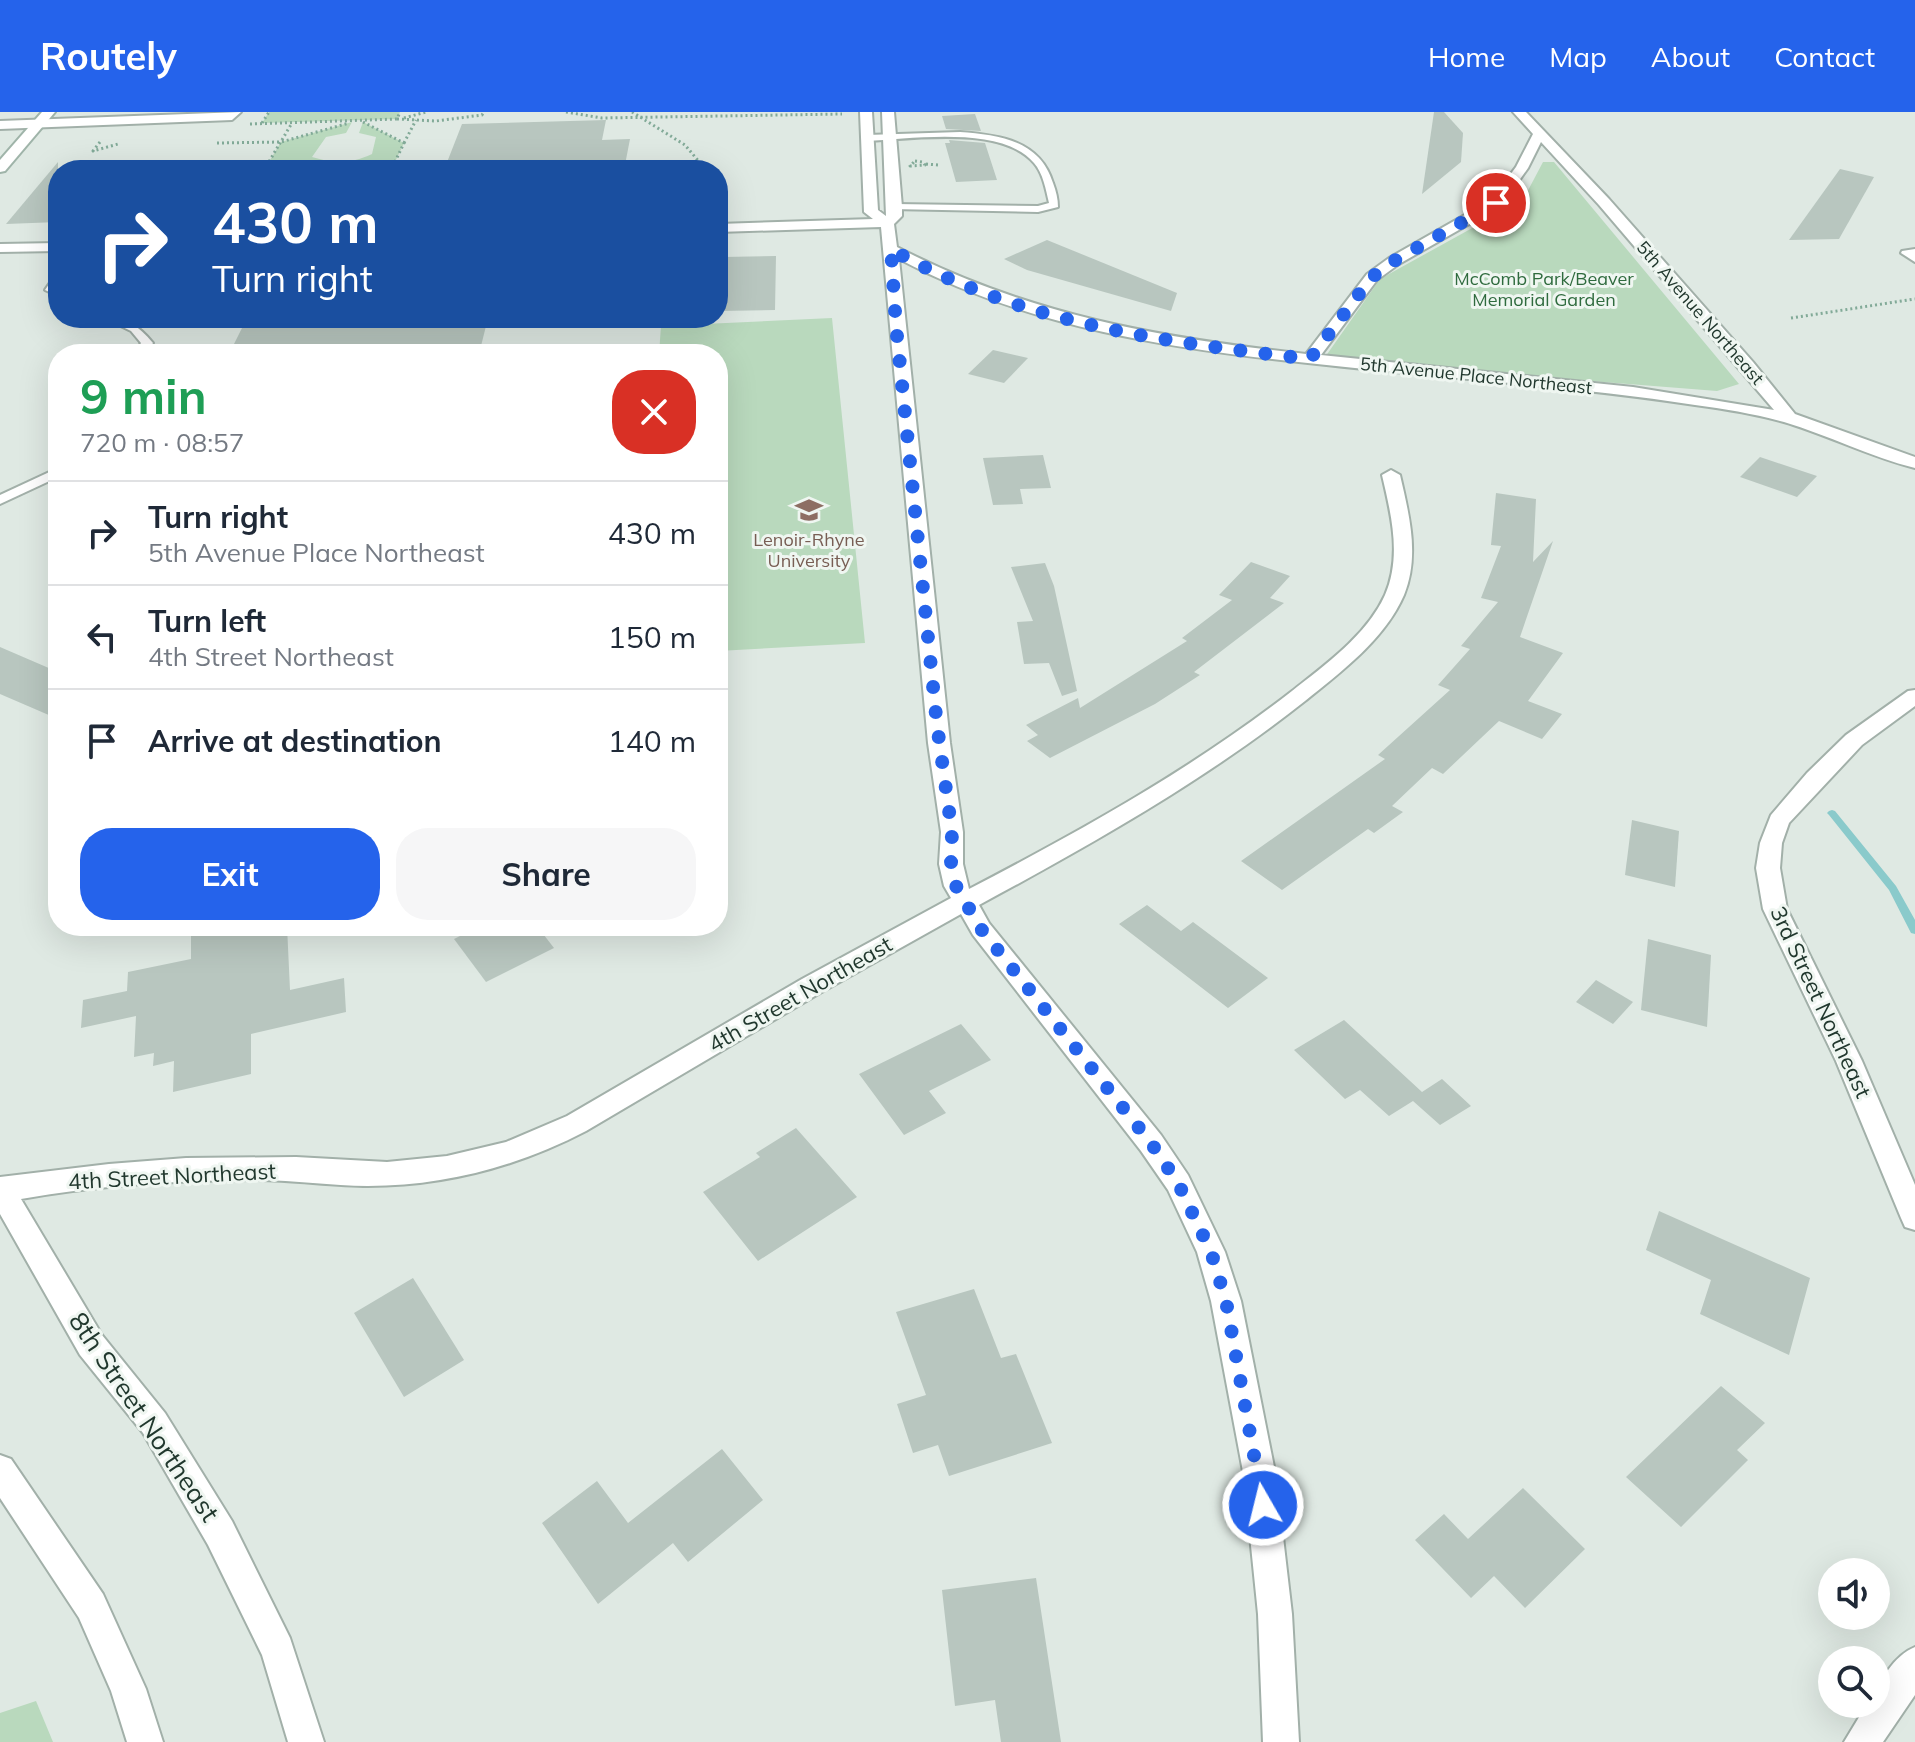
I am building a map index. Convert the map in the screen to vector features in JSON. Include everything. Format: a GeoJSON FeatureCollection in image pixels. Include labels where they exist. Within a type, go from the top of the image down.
{"type":"FeatureCollection","features":[{"type":"Feature","properties":{"kind":"street"},"geometry":{"type":"LineString","coordinates":[[0,168],[49,112]]}},
{"type":"Feature","properties":{"kind":"street"},"geometry":{"type":"LineString","coordinates":[[866,112],[871,212],[891,215]]}},
{"type":"Feature","properties":{"kind":"street"},"geometry":{"type":"LineString","coordinates":[[888,112],[896,326],[937,731],[952,832],[951,864],[964,902],[981,929],[1151,1143],[1178,1183],[1211,1252],[1226,1301],[1260,1477],[1275,1614],[1281,1742]]}},
{"type":"Feature","properties":{"kind":"street","name":"5th Avenue Northeast"},"geometry":{"type":"LineString","coordinates":[[1519,112],[1604,202],[1747,365],[1789,418]]}},
{"type":"Feature","properties":{"kind":"street"},"geometry":{"type":"LineString","coordinates":[[0,125],[234,114]]}},
{"type":"Feature","properties":{"kind":"street"},"geometry":{"type":"LineString","coordinates":[[1310,359],[1372,277],[1394,261],[1496,203],[1522,168],[1538,135]]}},
{"type":"Feature","properties":{"kind":"street"},"geometry":{"type":"LineString","coordinates":[[728,227],[891,215]]}},
{"type":"Feature","properties":{"kind":"street"},"geometry":{"type":"LineString","coordinates":[[0,248],[48,247]]}},
{"type":"Feature","properties":{"kind":"street","name":"5th Avenue Place Northeast"},"geometry":{"type":"LineString","coordinates":[[891,249],[964,286],[1056,317],[1158,340],[1310,359],[1696,398],[1789,418]]}},
{"type":"Feature","properties":{"kind":"street"},"geometry":{"type":"LineString","coordinates":[[1789,418],[1915,463]]}},
{"type":"Feature","properties":{"kind":"street","name":"4th Street Northeast"},"geometry":{"type":"LineString","coordinates":[[0,1190],[181,1172],[297,1169],[348,1174],[401,1173],[455,1166],[509,1152],[560,1133],[816,984],[1166,790],[1290,703],[1369,632],[1387,610],[1405,562],[1406,539],[1391,475]]}},
{"type":"Feature","properties":{"kind":"street","name":"3rd Street Northeast"},"geometry":{"type":"LineString","coordinates":[[1915,696],[1854,740],[1815,778],[1779,820],[1771,843],[1768,868],[1775,909],[1849,1061],[1915,1218]]}},
{"type":"Feature","properties":{"kind":"street","name":"8th Street Northeast"},"geometry":{"type":"LineString","coordinates":[[0,1190],[91,1345],[154,1423],[220,1533],[278,1650],[306,1742]]}},
{"type":"Feature","properties":{"kind":"street"},"geometry":{"type":"LineString","coordinates":[[0,1470],[91,1606],[128,1689],[145,1742]]}},
{"type":"Feature","properties":{"kind":"street"},"geometry":{"type":"LineString","coordinates":[[1862,1742],[1903,1686],[1915,1664]]}},
{"type":"Feature","properties":{"kind":"lane"},"geometry":{"type":"LineString","coordinates":[[867,138],[971,135],[1023,148],[1040,163],[1053,201],[1052,207],[891,215]]}},
{"type":"Feature","properties":{"kind":"lane"},"geometry":{"type":"LineString","coordinates":[[1915,252],[1906,253],[1915,259]]}},
{"type":"Feature","properties":{"kind":"lane"},"geometry":{"type":"LineString","coordinates":[[133,328],[146,344]]}},
{"type":"Feature","properties":{"kind":"lane"},"geometry":{"type":"LineString","coordinates":[[0,500],[48,477]]}},
{"type":"Feature","properties":{"kind":"path"},"geometry":{"type":"LineString","coordinates":[[262,123],[269,112]]}},
{"type":"Feature","properties":{"kind":"path"},"geometry":{"type":"LineString","coordinates":[[426,112],[397,119],[436,121],[484,112]]}},
{"type":"Feature","properties":{"kind":"path"},"geometry":{"type":"LineString","coordinates":[[566,112],[602,118],[849,114]]}},
{"type":"Feature","properties":{"kind":"path"},"geometry":{"type":"LineString","coordinates":[[632,112],[700,160]]}},
{"type":"Feature","properties":{"kind":"path"},"geometry":{"type":"LineString","coordinates":[[641,118],[659,112]]}},
{"type":"Feature","properties":{"kind":"path"},"geometry":{"type":"LineString","coordinates":[[217,143],[281,142],[360,120],[404,143]]}},
{"type":"Feature","properties":{"kind":"path"},"geometry":{"type":"LineString","coordinates":[[396,160],[416,120]]}},
{"type":"Feature","properties":{"kind":"path"},"geometry":{"type":"LineString","coordinates":[[270,160],[292,123]]}},
{"type":"Feature","properties":{"kind":"path"},"geometry":{"type":"LineString","coordinates":[[926,164],[939,165]]}},
{"type":"Feature","properties":{"kind":"path"},"geometry":{"type":"LineString","coordinates":[[1791,318],[1915,299]]}},
{"type":"Feature","properties":{"kind":"green space"},"geometry":{"type":"Polygon","coordinates":[[[269,112],[400,112],[397,119],[262,123],[269,112]]]}},
{"type":"Feature","properties":{"kind":"green space"},"geometry":{"type":"Polygon","coordinates":[[[352,122],[346,133],[326,137],[312,157],[324,160],[270,160],[281,142],[352,122]]]}},
{"type":"Feature","properties":{"kind":"green space"},"geometry":{"type":"Polygon","coordinates":[[[363,122],[404,143],[396,160],[357,160],[372,154],[376,137],[359,133],[363,122]]]}},
{"type":"Feature","properties":{"kind":"green space","name":"McComb Park/Beaver Memorial Garden"},"geometry":{"type":"Polygon","coordinates":[[[1543,162],[1554,162],[1739,384],[1717,391],[1323,360],[1380,279],[1523,200],[1543,162]]]}},
{"type":"Feature","properties":{"kind":"green space"},"geometry":{"type":"Polygon","coordinates":[[[832,318],[865,643],[728,650],[728,344],[660,344],[661,328],[728,328],[728,323],[832,318]]]}},
{"type":"Feature","properties":{"kind":"green space"},"geometry":{"type":"Polygon","coordinates":[[[36,1701],[53,1742],[0,1742],[0,1713],[36,1701]]]}},
{"type":"Feature","properties":{"kind":"building"},"geometry":{"type":"Polygon","coordinates":[[[1434,112],[1444,112],[1463,133],[1461,162],[1422,194],[1434,112]]]}},
{"type":"Feature","properties":{"kind":"building"},"geometry":{"type":"Polygon","coordinates":[[[975,114],[981,131],[946,129],[942,116],[975,114]]]}},
{"type":"Feature","properties":{"kind":"building"},"geometry":{"type":"Polygon","coordinates":[[[606,120],[602,140],[630,139],[626,160],[448,160],[462,124],[606,120]]]}},
{"type":"Feature","properties":{"kind":"building"},"geometry":{"type":"Polygon","coordinates":[[[949,140],[985,143],[997,180],[956,182],[945,143],[950,143],[949,140]]]}},
{"type":"Feature","properties":{"kind":"building"},"geometry":{"type":"Polygon","coordinates":[[[1840,169],[1874,177],[1839,239],[1789,240],[1840,169]]]}},
{"type":"Feature","properties":{"kind":"building"},"geometry":{"type":"Polygon","coordinates":[[[48,174],[48,222],[6,224],[48,174]]]}},
{"type":"Feature","properties":{"kind":"building"},"geometry":{"type":"Polygon","coordinates":[[[1047,240],[1177,293],[1171,311],[1027,270],[1004,259],[1047,240]]]}},
{"type":"Feature","properties":{"kind":"building"},"geometry":{"type":"Polygon","coordinates":[[[776,256],[775,310],[728,311],[728,257],[776,256]]]}},
{"type":"Feature","properties":{"kind":"building"},"geometry":{"type":"Polygon","coordinates":[[[242,328],[486,328],[482,344],[234,344],[242,328]]]}},
{"type":"Feature","properties":{"kind":"building"},"geometry":{"type":"Polygon","coordinates":[[[993,350],[1028,358],[1004,383],[968,374],[993,350]]]}},
{"type":"Feature","properties":{"kind":"building"},"geometry":{"type":"Polygon","coordinates":[[[1043,455],[1051,488],[1020,489],[1023,504],[993,505],[983,458],[1043,455]]]}},
{"type":"Feature","properties":{"kind":"building"},"geometry":{"type":"Polygon","coordinates":[[[1760,457],[1817,476],[1797,497],[1740,477],[1760,457]]]}},
{"type":"Feature","properties":{"kind":"building"},"geometry":{"type":"Polygon","coordinates":[[[1496,493],[1536,499],[1533,562],[1553,541],[1520,637],[1563,653],[1528,701],[1562,714],[1542,739],[1499,721],[1443,774],[1432,768],[1392,806],[1403,812],[1374,833],[1368,829],[1282,890],[1241,861],[1385,759],[1378,755],[1450,690],[1438,685],[1470,649],[1461,646],[1498,602],[1481,598],[1501,546],[1491,545],[1496,493]]]}},
{"type":"Feature","properties":{"kind":"building"},"geometry":{"type":"Polygon","coordinates":[[[1251,562],[1290,576],[1270,598],[1284,603],[1194,672],[1200,675],[1155,704],[1050,758],[1027,741],[1038,735],[1026,725],[1078,698],[1080,708],[1187,641],[1182,638],[1232,600],[1219,595],[1251,562]]]}},
{"type":"Feature","properties":{"kind":"building"},"geometry":{"type":"Polygon","coordinates":[[[1045,563],[1054,586],[1077,691],[1062,696],[1049,663],[1024,664],[1017,622],[1033,621],[1011,567],[1045,563]]]}},
{"type":"Feature","properties":{"kind":"building"},"geometry":{"type":"Polygon","coordinates":[[[0,647],[48,668],[48,715],[0,694],[0,647]]]}},
{"type":"Feature","properties":{"kind":"building"},"geometry":{"type":"Polygon","coordinates":[[[1632,820],[1679,831],[1675,887],[1625,875],[1632,820]]]}},
{"type":"Feature","properties":{"kind":"building"},"geometry":{"type":"Polygon","coordinates":[[[1147,905],[1181,931],[1193,922],[1268,978],[1228,1008],[1119,924],[1147,905]]]}},
{"type":"Feature","properties":{"kind":"building"},"geometry":{"type":"Polygon","coordinates":[[[191,936],[287,936],[290,990],[344,978],[346,1012],[251,1034],[251,1074],[173,1092],[174,1061],[153,1066],[154,1053],[134,1057],[136,1016],[81,1028],[83,1000],[127,991],[128,972],[191,959],[191,936]]]}},
{"type":"Feature","properties":{"kind":"building"},"geometry":{"type":"Polygon","coordinates":[[[460,936],[545,936],[554,948],[486,982],[454,939],[460,936]]]}},
{"type":"Feature","properties":{"kind":"building"},"geometry":{"type":"Polygon","coordinates":[[[1648,939],[1711,955],[1707,1027],[1641,1010],[1648,939]]]}},
{"type":"Feature","properties":{"kind":"building"},"geometry":{"type":"Polygon","coordinates":[[[1596,980],[1633,1002],[1613,1024],[1576,1002],[1596,980]]]}},
{"type":"Feature","properties":{"kind":"building"},"geometry":{"type":"Polygon","coordinates":[[[1344,1020],[1422,1092],[1442,1079],[1471,1106],[1440,1125],[1413,1101],[1389,1116],[1360,1090],[1345,1099],[1294,1050],[1344,1020]]]}},
{"type":"Feature","properties":{"kind":"building"},"geometry":{"type":"Polygon","coordinates":[[[961,1024],[991,1060],[929,1091],[946,1113],[904,1135],[859,1074],[961,1024]]]}},
{"type":"Feature","properties":{"kind":"building"},"geometry":{"type":"Polygon","coordinates":[[[796,1128],[857,1197],[758,1261],[703,1192],[760,1157],[756,1153],[796,1128]]]}},
{"type":"Feature","properties":{"kind":"building"},"geometry":{"type":"Polygon","coordinates":[[[1659,1211],[1810,1278],[1789,1355],[1700,1314],[1711,1280],[1646,1250],[1659,1211]]]}},
{"type":"Feature","properties":{"kind":"building"},"geometry":{"type":"Polygon","coordinates":[[[413,1278],[464,1360],[404,1397],[354,1313],[413,1278]]]}},
{"type":"Feature","properties":{"kind":"building"},"geometry":{"type":"Polygon","coordinates":[[[974,1289],[1001,1358],[1016,1354],[1052,1443],[949,1476],[938,1445],[913,1453],[897,1404],[926,1395],[896,1312],[974,1289]]]}},
{"type":"Feature","properties":{"kind":"building"},"geometry":{"type":"Polygon","coordinates":[[[1721,1386],[1765,1423],[1737,1450],[1748,1460],[1681,1527],[1626,1477],[1721,1386]]]}},
{"type":"Feature","properties":{"kind":"building"},"geometry":{"type":"Polygon","coordinates":[[[722,1449],[763,1500],[688,1562],[673,1543],[598,1604],[542,1523],[597,1481],[628,1523],[722,1449]]]}},
{"type":"Feature","properties":{"kind":"building"},"geometry":{"type":"Polygon","coordinates":[[[1523,1488],[1585,1549],[1525,1608],[1494,1576],[1471,1598],[1415,1540],[1444,1514],[1468,1539],[1523,1488]]]}},
{"type":"Feature","properties":{"kind":"building"},"geometry":{"type":"Polygon","coordinates":[[[1036,1578],[1061,1742],[1001,1742],[995,1700],[955,1706],[942,1590],[1036,1578]]]}},
{"type":"Feature","properties":{"kind":"waterway"},"geometry":{"type":"LineString","coordinates":[[1832,813],[1893,888],[1915,930]]}},
{"type":"Feature","properties":{"kind":"place","name":"Lenoir-Rhyne University"},"geometry":{"type":"Point","coordinates":[809,510]}},
{"type":"Feature","properties":{"kind":"route"},"geometry":{"type":"LineString","coordinates":[[1263,1505],[1226,1301],[1211,1252],[1178,1183],[1151,1143],[981,929],[956,886],[951,864],[952,832],[937,725],[896,326],[891,249],[964,286],[1056,317],[1158,340],[1310,359],[1372,277],[1394,261],[1496,203]]}}]}
